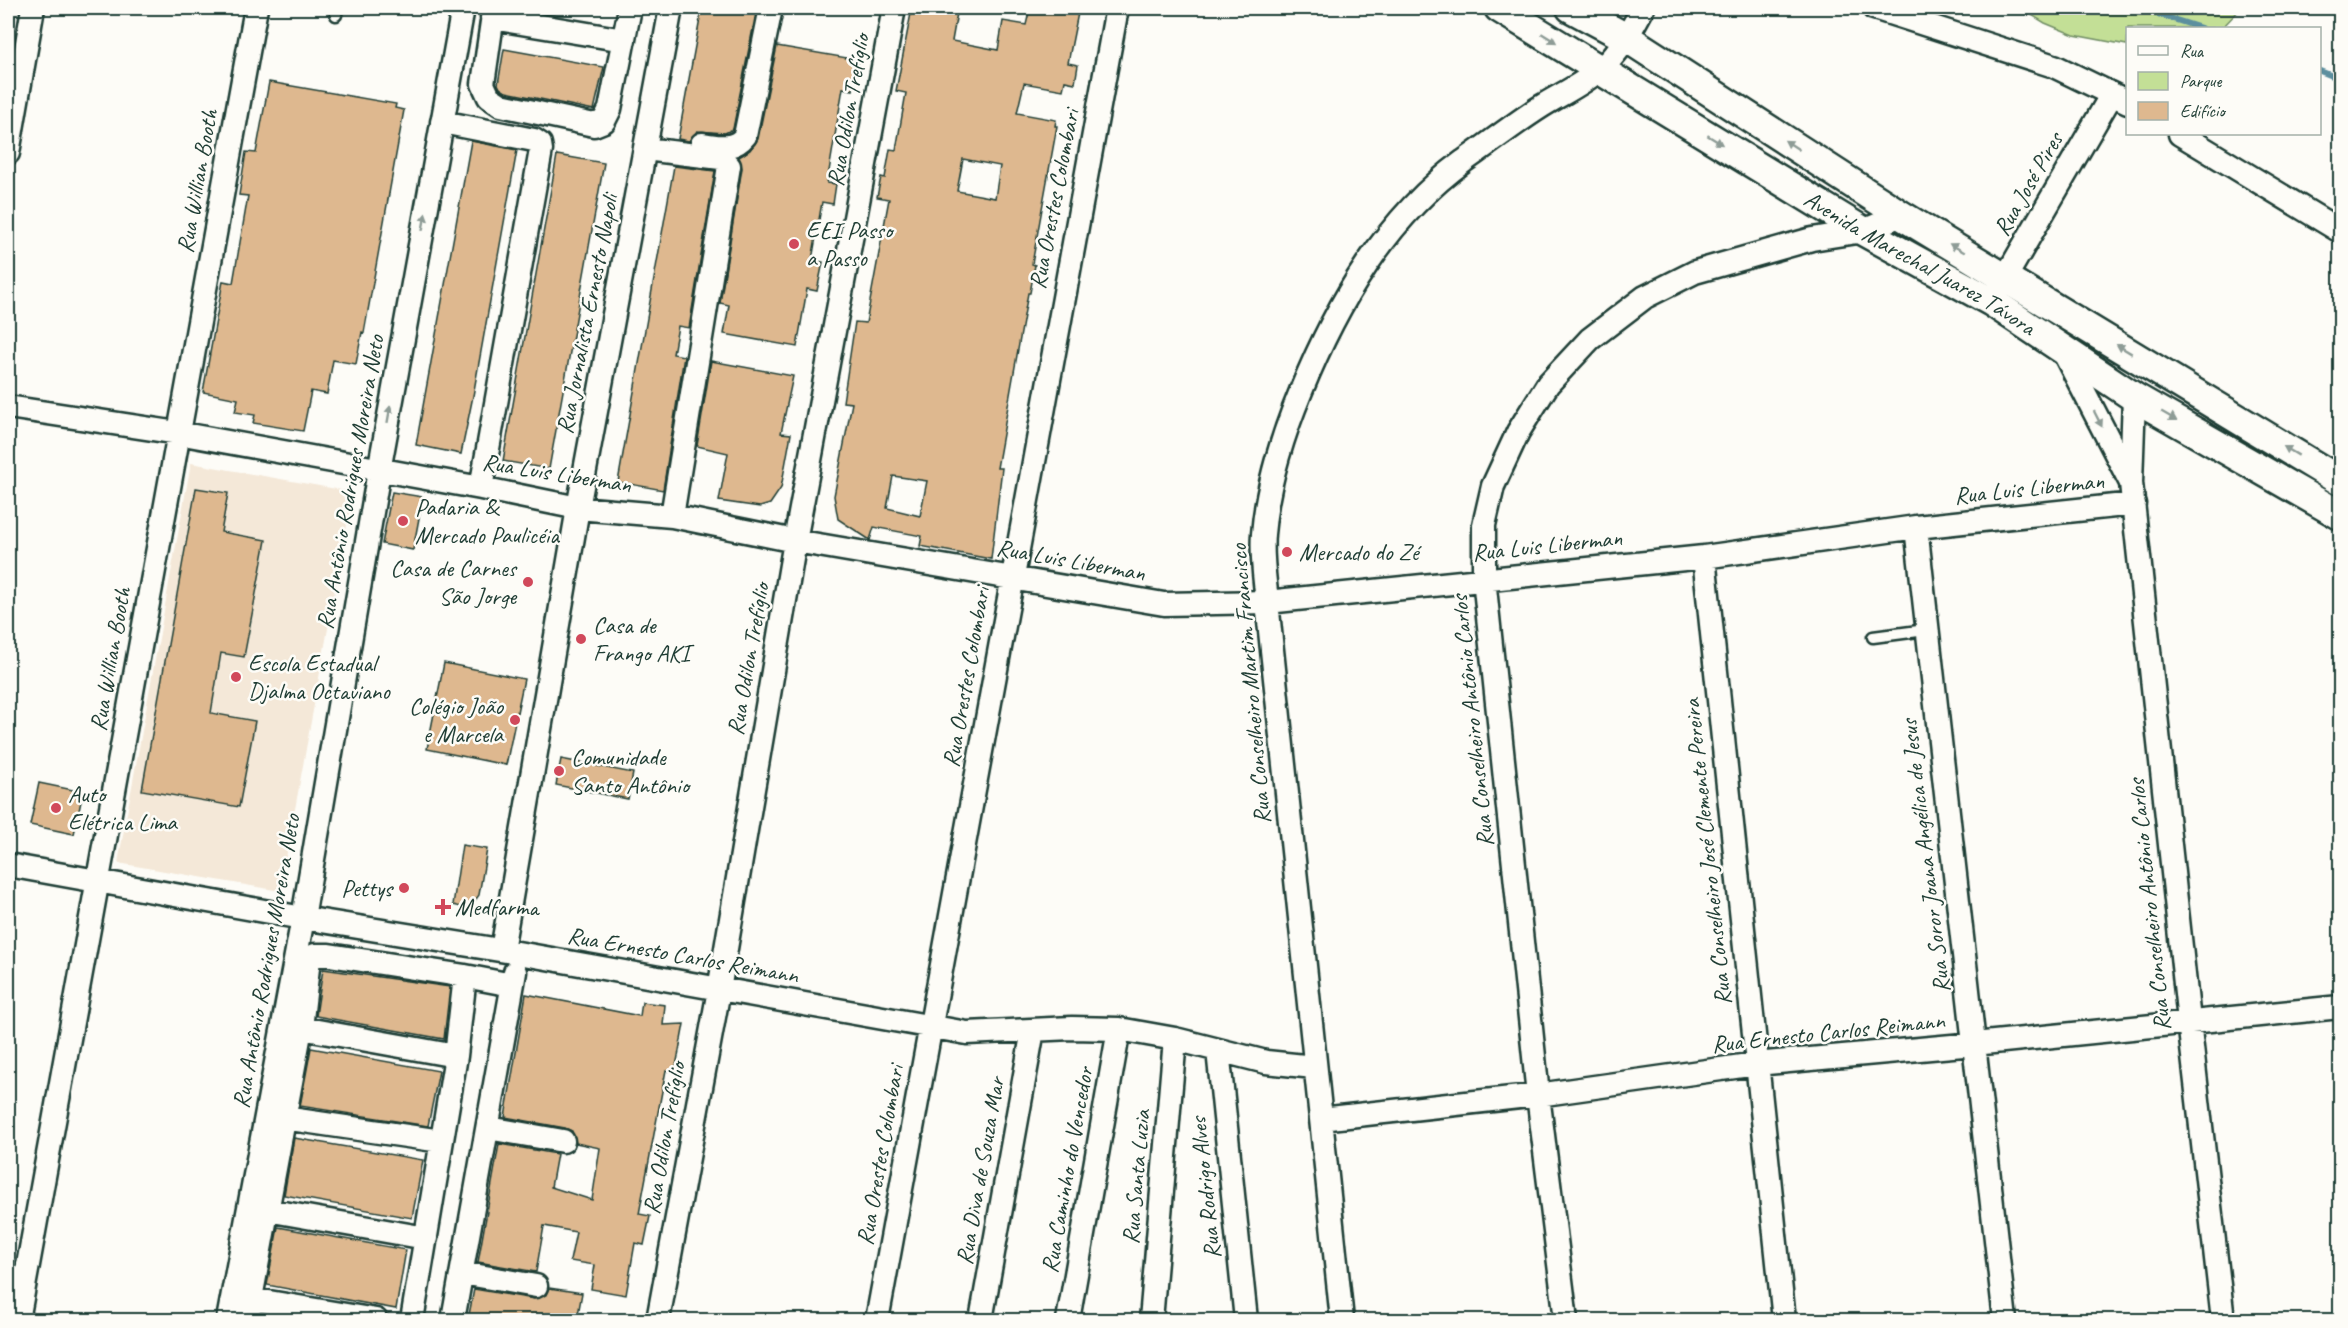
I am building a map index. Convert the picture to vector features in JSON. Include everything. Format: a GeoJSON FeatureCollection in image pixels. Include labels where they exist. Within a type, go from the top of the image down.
{"type":"FeatureCollection","features":[{"type":"Feature","properties":{"kind":"street"},"geometry":{"type":"LineString","coordinates":[[8,153],[33,8]]}},
{"type":"Feature","properties":{"kind":"street","name":"Rua Willian Booth"},"geometry":{"type":"LineString","coordinates":[[18,1320],[256,8]]}},
{"type":"Feature","properties":{"kind":"street","name":"Rua Antônio Rodrigues Moreira Neto"},"geometry":{"type":"LineString","coordinates":[[228,1320],[274,1117],[303,918],[379,471],[463,8]]}},
{"type":"Feature","properties":{"kind":"street"},"geometry":{"type":"LineString","coordinates":[[624,40],[493,13],[483,84],[489,97],[501,105],[586,124],[600,124],[610,109],[624,40],[630,8]]}},
{"type":"Feature","properties":{"kind":"street","name":"Rua Jornalista Ernesto Napoli"},"geometry":{"type":"LineString","coordinates":[[453,1320],[512,985],[510,951],[578,508],[671,8]]}},
{"type":"Feature","properties":{"kind":"street"},"geometry":{"type":"LineString","coordinates":[[646,142],[730,147],[740,142],[747,131],[771,8]]}},
{"type":"Feature","properties":{"kind":"street","name":"Rua Odilon Trefíglio"},"geometry":{"type":"LineString","coordinates":[[658,1320],[719,990],[795,541],[894,8]]}},
{"type":"Feature","properties":{"kind":"street","name":"Rua Orestes Colombari"},"geometry":{"type":"LineString","coordinates":[[877,1320],[1118,8]]}},
{"type":"Feature","properties":{"kind":"street","name":"Avenida Marechal Juarez Távora"},"geometry":{"type":"LineString","coordinates":[[1499,8],[1863,231],[1992,302],[2134,397],[2340,515]]}},
{"type":"Feature","properties":{"kind":"street","name":"Avenida Marechal Juarez Távora"},"geometry":{"type":"LineString","coordinates":[[1571,8],[1627,38],[1901,215],[2340,481]]}},
{"type":"Feature","properties":{"kind":"street","name":"Rua Conselheiro Martim Francisco"},"geometry":{"type":"LineString","coordinates":[[1342,1320],[1267,602],[1263,536],[1271,479],[1301,390],[1318,349],[1344,299],[1375,251],[1411,209],[1461,163],[1542,106],[1600,69],[1627,38],[1643,8]]}},
{"type":"Feature","properties":{"kind":"street"},"geometry":{"type":"LineString","coordinates":[[1874,8],[2054,66],[2120,98]]}},
{"type":"Feature","properties":{"kind":"street","name":"Rua José Pires"},"geometry":{"type":"LineString","coordinates":[[1992,302],[2120,98]]}},
{"type":"Feature","properties":{"kind":"street"},"geometry":{"type":"LineString","coordinates":[[442,122],[534,140],[540,144],[541,150],[481,488]]}},
{"type":"Feature","properties":{"kind":"street"},"geometry":{"type":"LineString","coordinates":[[2182,135],[2340,231]]}},
{"type":"Feature","properties":{"kind":"street"},"geometry":{"type":"LineString","coordinates":[[646,142],[721,158],[729,166],[672,516]]}},
{"type":"Feature","properties":{"kind":"street","name":"Rua Conselheiro Antônio Carlos"},"geometry":{"type":"LineString","coordinates":[[1566,1320],[1538,1095],[1484,578],[1484,525],[1493,486],[1518,432],[1548,384],[1590,339],[1645,297],[1695,272],[1812,239],[1863,231],[1901,215]]}},
{"type":"Feature","properties":{"kind":"street","name":"Rua Conselheiro Antônio Carlos"},"geometry":{"type":"LineString","coordinates":[[2062,349],[2132,493]]}},
{"type":"Feature","properties":{"kind":"street","name":"Rua Conselheiro Antônio Carlos"},"geometry":{"type":"LineString","coordinates":[[2134,397],[2132,493],[2188,1021],[2223,1320]]}},
{"type":"Feature","properties":{"kind":"street","name":"Rua Luis Liberman"},"geometry":{"type":"LineString","coordinates":[[8,407],[178,433],[578,508],[672,516],[795,541],[1164,604],[1267,602],[1704,557],[2132,493]]}},
{"type":"Feature","properties":{"kind":"street","name":"Rua Soror Joana Angélica de Jesus"},"geometry":{"type":"LineString","coordinates":[[1916,527],[2005,1320]]}},
{"type":"Feature","properties":{"kind":"street","name":"Rua Conselheiro José Clemente Pereira"},"geometry":{"type":"LineString","coordinates":[[1704,557],[1784,1320]]}},
{"type":"Feature","properties":{"kind":"street","name":"Rua Ernesto Carlos Reimann"},"geometry":{"type":"LineString","coordinates":[[8,865],[303,918],[510,951],[967,1034],[1072,1028],[1119,1029],[1175,1038],[1266,1062],[1314,1067]]}},
{"type":"Feature","properties":{"kind":"street"},"geometry":{"type":"LineString","coordinates":[[376,1320],[249,1310],[267,1210],[274,1117],[301,1028],[309,959],[315,955],[329,955],[512,985]]}},
{"type":"Feature","properties":{"kind":"street"},"geometry":{"type":"LineString","coordinates":[[412,1320],[456,1056],[465,976]]}},
{"type":"Feature","properties":{"kind":"street","name":"Rua Ernesto Carlos Reimann"},"geometry":{"type":"LineString","coordinates":[[1321,1119],[1538,1095],[1756,1064],[2340,1007]]}},
{"type":"Feature","properties":{"kind":"street"},"geometry":{"type":"LineString","coordinates":[[301,1028],[456,1056]]}},
{"type":"Feature","properties":{"kind":"street","name":"Rua Caminho do Vencedor"},"geometry":{"type":"LineString","coordinates":[[1068,1320],[1119,1029]]}},
{"type":"Feature","properties":{"kind":"street","name":"Rua Diva de Souza Mar"},"geometry":{"type":"LineString","coordinates":[[981,1320],[1033,1030]]}},
{"type":"Feature","properties":{"kind":"street","name":"Rua Santa Luzia"},"geometry":{"type":"LineString","coordinates":[[1151,1320],[1175,1038]]}},
{"type":"Feature","properties":{"kind":"street","name":"Rua Rodrigo Alves"},"geometry":{"type":"LineString","coordinates":[[1218,1050],[1246,1320]]}},
{"type":"Feature","properties":{"kind":"street"},"geometry":{"type":"LineString","coordinates":[[274,1117],[441,1141]]}},
{"type":"Feature","properties":{"kind":"street"},"geometry":{"type":"LineString","coordinates":[[488,1128],[563,1141]]}},
{"type":"Feature","properties":{"kind":"street"},"geometry":{"type":"LineString","coordinates":[[267,1210],[426,1238]]}},
{"type":"Feature","properties":{"kind":"street"},"geometry":{"type":"LineString","coordinates":[[462,1273],[536,1286]]}},
{"type":"Feature","properties":{"kind":"lane"},"geometry":{"type":"LineString","coordinates":[[1873,637],[1926,630]]}},
{"type":"Feature","properties":{"kind":"shaded area","name":"Escola Estadual Djalma Octaviano"},"geometry":{"type":"Polygon","coordinates":[[[191,463],[353,492],[280,891],[118,863],[191,463]]]}},
{"type":"Feature","properties":{"kind":"green space"},"geometry":{"type":"Polygon","coordinates":[[[2020,8],[2241,8],[2223,27],[2126,27],[2126,45],[2074,35],[2045,23],[2020,8]]]}},
{"type":"Feature","properties":{"kind":"building"},"geometry":{"type":"Polygon","coordinates":[[[702,8],[753,8],[752,12],[756,13],[733,129],[725,133],[697,131],[689,141],[678,139],[702,8]]]}},
{"type":"Feature","properties":{"kind":"building"},"geometry":{"type":"Polygon","coordinates":[[[912,8],[954,8],[953,12],[957,13],[952,41],[998,50],[1003,21],[1026,25],[1030,8],[1079,8],[1068,63],[1078,65],[1075,83],[1065,81],[1063,90],[1024,83],[1017,113],[1056,120],[1055,126],[1057,126],[1032,264],[1035,265],[997,468],[1002,468],[991,559],[920,546],[922,536],[874,527],[870,540],[838,519],[834,496],[852,403],[843,402],[855,322],[866,323],[889,199],[877,197],[881,177],[885,178],[890,149],[896,150],[906,93],[896,91],[912,8]],[[963,159],[957,191],[995,198],[1000,166],[963,159]],[[893,476],[887,508],[920,516],[927,481],[893,476]]]}},
{"type":"Feature","properties":{"kind":"building"},"geometry":{"type":"Polygon","coordinates":[[[777,46],[859,60],[853,90],[843,88],[827,183],[836,184],[833,204],[822,202],[812,260],[823,262],[817,291],[807,289],[797,347],[724,334],[729,305],[720,303],[742,168],[739,157],[750,150],[758,139],[777,46]]]}},
{"type":"Feature","properties":{"kind":"building"},"geometry":{"type":"Polygon","coordinates":[[[504,49],[604,67],[594,110],[506,92],[500,88],[498,84],[504,49]]]}},
{"type":"Feature","properties":{"kind":"building"},"geometry":{"type":"Polygon","coordinates":[[[269,82],[396,104],[395,108],[404,110],[364,333],[362,332],[356,364],[333,360],[327,394],[311,391],[303,431],[253,423],[255,415],[235,412],[238,399],[203,392],[223,281],[233,283],[248,196],[239,195],[246,152],[256,153],[269,82]]]}},
{"type":"Feature","properties":{"kind":"building"},"geometry":{"type":"Polygon","coordinates":[[[471,141],[517,150],[461,454],[416,445],[471,141]]]}},
{"type":"Feature","properties":{"kind":"building"},"geometry":{"type":"Polygon","coordinates":[[[557,155],[604,163],[549,469],[503,461],[557,155]]]}},
{"type":"Feature","properties":{"kind":"building"},"geometry":{"type":"Polygon","coordinates":[[[674,166],[715,171],[689,328],[678,326],[673,354],[684,356],[663,490],[618,482],[674,166]]]}},
{"type":"Feature","properties":{"kind":"building"},"geometry":{"type":"Polygon","coordinates":[[[711,361],[793,376],[781,433],[791,434],[781,488],[770,504],[760,507],[719,501],[728,453],[697,446],[711,361]]]}},
{"type":"Feature","properties":{"kind":"building"},"geometry":{"type":"Polygon","coordinates":[[[196,488],[228,493],[221,532],[266,540],[244,657],[221,653],[211,713],[255,721],[239,807],[142,790],[196,488]]]}},
{"type":"Feature","properties":{"kind":"building","name":"Padaria & Mercado Paulicéia"},"geometry":{"type":"Polygon","coordinates":[[[392,492],[423,497],[413,550],[382,544],[392,492]]]}},
{"type":"Feature","properties":{"kind":"building","name":"Colégio João e Marcela"},"geometry":{"type":"Polygon","coordinates":[[[444,663],[524,679],[506,765],[427,749],[444,663]]]}},
{"type":"Feature","properties":{"kind":"building","name":"Comunidade Santo Antônio"},"geometry":{"type":"Polygon","coordinates":[[[561,759],[633,773],[628,799],[556,785],[561,759]]]}},
{"type":"Feature","properties":{"kind":"building","name":"Auto Elétrica Lima"},"geometry":{"type":"Polygon","coordinates":[[[39,783],[83,792],[74,834],[30,825],[39,783]]]}},
{"type":"Feature","properties":{"kind":"building"},"geometry":{"type":"Polygon","coordinates":[[[462,845],[487,849],[479,895],[469,909],[453,905],[462,845]]]}},
{"type":"Feature","properties":{"kind":"building"},"geometry":{"type":"Polygon","coordinates":[[[323,969],[450,987],[444,1039],[316,1016],[323,969]]]}},
{"type":"Feature","properties":{"kind":"building"},"geometry":{"type":"Polygon","coordinates":[[[526,994],[640,1016],[642,1002],[665,1005],[663,1025],[684,1024],[675,1072],[666,1070],[639,1214],[650,1216],[644,1245],[635,1243],[626,1295],[591,1289],[595,1265],[570,1261],[576,1232],[544,1226],[536,1272],[478,1262],[499,1144],[557,1154],[551,1187],[592,1200],[600,1148],[576,1143],[572,1131],[565,1128],[505,1117],[526,994]]]}},
{"type":"Feature","properties":{"kind":"building"},"geometry":{"type":"Polygon","coordinates":[[[311,1048],[439,1071],[428,1126],[300,1106],[311,1048]]]}},
{"type":"Feature","properties":{"kind":"building"},"geometry":{"type":"Polygon","coordinates":[[[294,1138],[423,1160],[412,1218],[284,1195],[294,1138]]]}},
{"type":"Feature","properties":{"kind":"building"},"geometry":{"type":"Polygon","coordinates":[[[278,1227],[406,1250],[396,1309],[267,1285],[278,1227]]]}},
{"type":"Feature","properties":{"kind":"building"},"geometry":{"type":"Polygon","coordinates":[[[549,1288],[582,1293],[577,1320],[468,1320],[474,1289],[534,1299],[546,1295],[549,1288]]]}},
{"type":"Feature","properties":{"kind":"waterway"},"geometry":{"type":"LineString","coordinates":[[2139,8],[2198,27]]}},
{"type":"Feature","properties":{"kind":"waterway"},"geometry":{"type":"LineString","coordinates":[[2321,71],[2340,79]]}},
{"type":"Feature","properties":{"kind":"place","name":"EEI Passo a Passo"},"geometry":{"type":"Point","coordinates":[794,244]}},
{"type":"Feature","properties":{"kind":"place","name":"Padaria & Mercado Paulicéia"},"geometry":{"type":"Point","coordinates":[403,521]}},
{"type":"Feature","properties":{"kind":"place","name":"Mercado do Zé"},"geometry":{"type":"Point","coordinates":[1287,552]}},
{"type":"Feature","properties":{"kind":"place","name":"Casa de Carnes São Jorge"},"geometry":{"type":"Point","coordinates":[528,582]}},
{"type":"Feature","properties":{"kind":"place","name":"Casa de Frango AKI"},"geometry":{"type":"Point","coordinates":[581,639]}},
{"type":"Feature","properties":{"kind":"place","name":"Escola Estadual Djalma Octaviano"},"geometry":{"type":"Point","coordinates":[236,677]}},
{"type":"Feature","properties":{"kind":"place","name":"Colégio João e Marcela"},"geometry":{"type":"Point","coordinates":[515,720]}},
{"type":"Feature","properties":{"kind":"place","name":"Comunidade Santo Antônio"},"geometry":{"type":"Point","coordinates":[559,771]}},
{"type":"Feature","properties":{"kind":"place","name":"Auto Elétrica Lima"},"geometry":{"type":"Point","coordinates":[56,808]}},
{"type":"Feature","properties":{"kind":"place","name":"Pettys"},"geometry":{"type":"Point","coordinates":[404,888]}},
{"type":"Feature","properties":{"kind":"place","name":"Medfarma"},"geometry":{"type":"Point","coordinates":[443,907]}}]}
